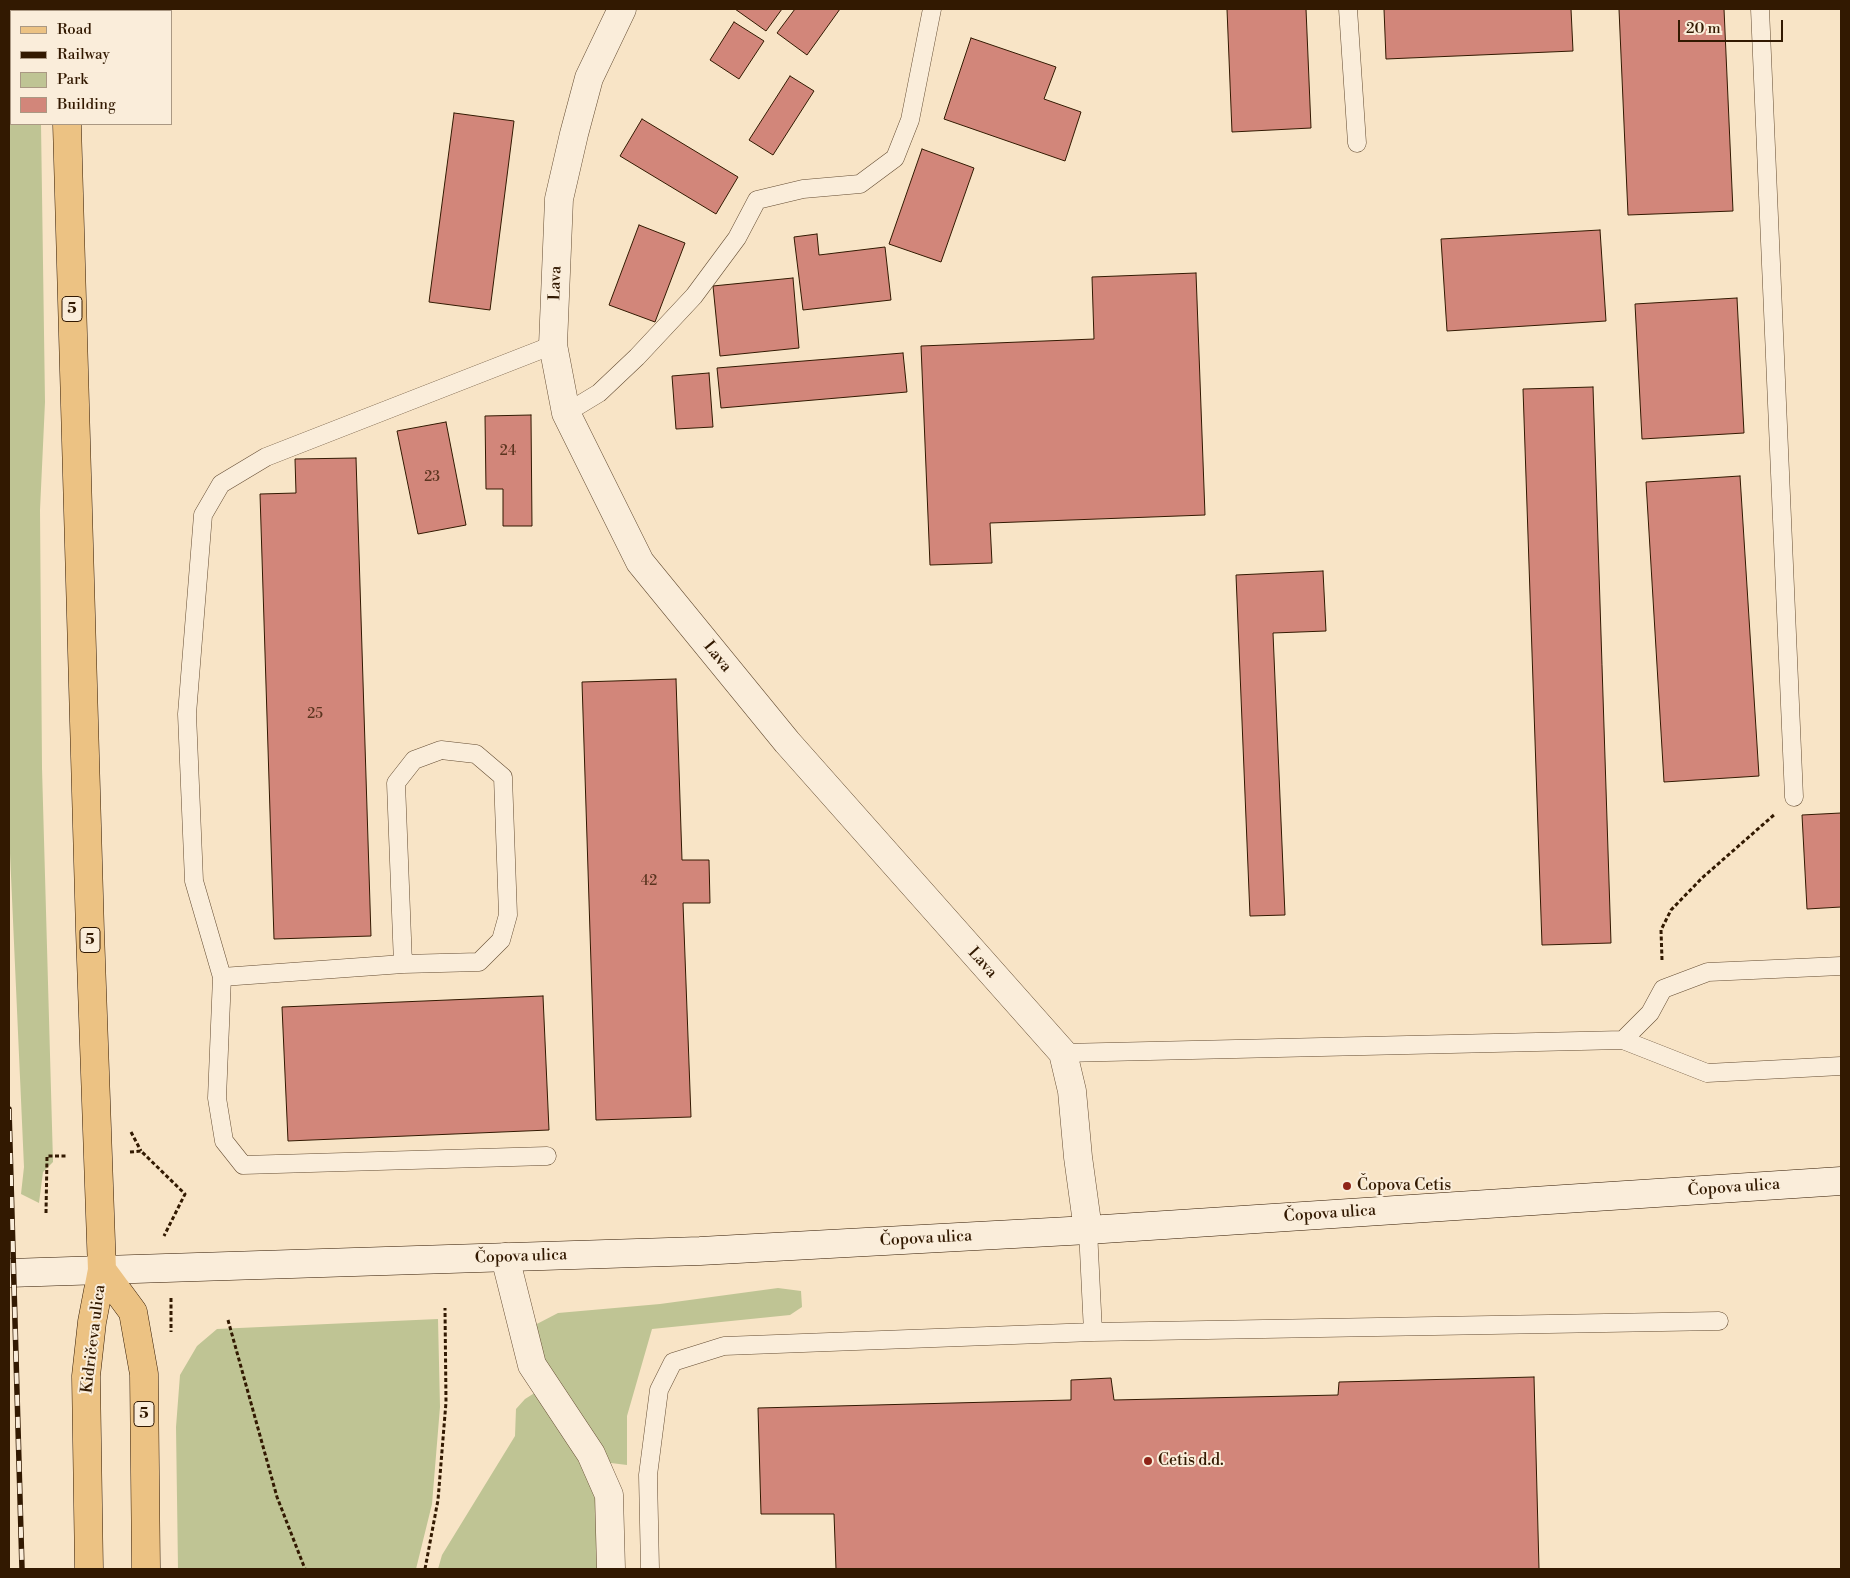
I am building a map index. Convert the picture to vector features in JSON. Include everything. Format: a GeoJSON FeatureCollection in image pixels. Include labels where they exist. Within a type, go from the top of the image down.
{"type":"FeatureCollection","features":[{"type":"Feature","properties":{"kind":"main road","name":"5"},"geometry":{"type":"LineString","coordinates":[[67,125],[102,1270]]}},
{"type":"Feature","properties":{"kind":"main road","name":"Kidričeva ulica"},"geometry":{"type":"LineString","coordinates":[[89,1569],[86,1376],[92,1322],[102,1270]]}},
{"type":"Feature","properties":{"kind":"main road","name":"Kidričeva ulica"},"geometry":{"type":"LineString","coordinates":[[102,1270],[133,1312],[144,1374],[146,1569]]}},
{"type":"Feature","properties":{"kind":"street","name":"Lava"},"geometry":{"type":"LineString","coordinates":[[622,9],[589,78],[574,134],[560,199],[553,345],[566,413],[640,562],[787,742],[1063,1053],[1072,1091],[1078,1157],[1088,1230]]}},
{"type":"Feature","properties":{"kind":"street","name":"Čopova ulica"},"geometry":{"type":"LineString","coordinates":[[9,1273],[700,1251],[1088,1230],[1841,1181]]}},
{"type":"Feature","properties":{"kind":"street"},"geometry":{"type":"LineString","coordinates":[[504,1257],[532,1365],[591,1454],[609,1495],[611,1569]]}},
{"type":"Feature","properties":{"kind":"lane"},"geometry":{"type":"LineString","coordinates":[[566,413],[599,393],[637,357],[694,296],[737,238],[757,200],[803,189],[860,184],[895,158],[910,120],[932,9]]}},
{"type":"Feature","properties":{"kind":"lane"},"geometry":{"type":"LineString","coordinates":[[1348,9],[1357,143]]}},
{"type":"Feature","properties":{"kind":"lane"},"geometry":{"type":"LineString","coordinates":[[1760,9],[1794,797]]}},
{"type":"Feature","properties":{"kind":"lane"},"geometry":{"type":"LineString","coordinates":[[547,1156],[243,1165],[224,1141],[217,1098],[222,977],[194,881],[187,714],[203,515],[221,484],[266,457],[553,345]]}},
{"type":"Feature","properties":{"kind":"lane"},"geometry":{"type":"LineString","coordinates":[[222,977],[403,964],[479,962],[501,940],[508,915],[503,777],[476,754],[441,750],[414,760],[396,784],[403,964]]}},
{"type":"Feature","properties":{"kind":"lane"},"geometry":{"type":"LineString","coordinates":[[1623,1040],[1650,1013],[1663,989],[1708,972],[1841,966]]}},
{"type":"Feature","properties":{"kind":"lane"},"geometry":{"type":"LineString","coordinates":[[1063,1053],[1623,1040],[1707,1073],[1841,1066]]}},
{"type":"Feature","properties":{"kind":"lane"},"geometry":{"type":"LineString","coordinates":[[1088,1230],[1093,1332]]}},
{"type":"Feature","properties":{"kind":"lane"},"geometry":{"type":"LineString","coordinates":[[650,1569],[648,1475],[659,1390],[673,1362],[724,1346],[1093,1332],[1719,1320]]}},
{"type":"Feature","properties":{"kind":"path"},"geometry":{"type":"LineString","coordinates":[[1663,989],[1661,930],[1671,910],[1733,849],[1794,797]]}},
{"type":"Feature","properties":{"kind":"path"},"geometry":{"type":"LineString","coordinates":[[425,1569],[438,1500],[446,1402],[445,1308]]}},
{"type":"Feature","properties":{"kind":"path"},"geometry":{"type":"LineString","coordinates":[[228,1320],[277,1497],[305,1569]]}},
{"type":"Feature","properties":{"kind":"green space"},"geometry":{"type":"Polygon","coordinates":[[[9,9],[39,9],[10,10],[10,125],[41,125],[45,402],[40,510],[42,768],[53,1162],[43,1172],[39,1203],[21,1194],[24,1167],[9,831],[9,9]]]}},
{"type":"Feature","properties":{"kind":"green space"},"geometry":{"type":"Polygon","coordinates":[[[778,1288],[801,1291],[802,1307],[790,1315],[652,1329],[627,1416],[627,1465],[595,1461],[600,1569],[438,1569],[442,1555],[515,1436],[516,1409],[525,1399],[541,1389],[533,1326],[558,1313],[660,1304],[778,1288]]]}},
{"type":"Feature","properties":{"kind":"green space"},"geometry":{"type":"Polygon","coordinates":[[[438,1319],[440,1407],[432,1504],[416,1569],[178,1569],[176,1427],[180,1375],[197,1346],[217,1329],[438,1319]]]}},
{"type":"Feature","properties":{"kind":"building"},"geometry":{"type":"Polygon","coordinates":[[[735,9],[782,9],[766,31],[735,9]]]}},
{"type":"Feature","properties":{"kind":"building"},"geometry":{"type":"Polygon","coordinates":[[[795,9],[840,9],[807,55],[777,33],[795,9]]]}},
{"type":"Feature","properties":{"kind":"building"},"geometry":{"type":"Polygon","coordinates":[[[1227,9],[1306,9],[1311,128],[1232,132],[1227,9]]]}},
{"type":"Feature","properties":{"kind":"building"},"geometry":{"type":"Polygon","coordinates":[[[1384,9],[1571,9],[1573,51],[1386,59],[1384,9]]]}},
{"type":"Feature","properties":{"kind":"building"},"geometry":{"type":"Polygon","coordinates":[[[1619,9],[1724,9],[1733,211],[1628,215],[1619,9]]]}},
{"type":"Feature","properties":{"kind":"building"},"geometry":{"type":"Polygon","coordinates":[[[734,22],[764,41],[739,79],[710,60],[734,22]]]}},
{"type":"Feature","properties":{"kind":"building"},"geometry":{"type":"Polygon","coordinates":[[[971,38],[1056,67],[1044,99],[1081,112],[1065,161],[944,119],[971,38]]]}},
{"type":"Feature","properties":{"kind":"building"},"geometry":{"type":"Polygon","coordinates":[[[790,76],[814,91],[773,155],[749,140],[790,76]]]}},
{"type":"Feature","properties":{"kind":"building"},"geometry":{"type":"Polygon","coordinates":[[[454,113],[514,121],[490,310],[429,302],[454,113]]]}},
{"type":"Feature","properties":{"kind":"building"},"geometry":{"type":"Polygon","coordinates":[[[642,119],[738,177],[716,214],[620,156],[642,119]]]}},
{"type":"Feature","properties":{"kind":"building"},"geometry":{"type":"Polygon","coordinates":[[[922,149],[974,168],[941,262],[889,244],[922,149]]]}},
{"type":"Feature","properties":{"kind":"building"},"geometry":{"type":"Polygon","coordinates":[[[639,225],[685,243],[655,322],[609,305],[639,225]]]}},
{"type":"Feature","properties":{"kind":"building"},"geometry":{"type":"Polygon","coordinates":[[[1600,230],[1606,321],[1447,331],[1441,239],[1600,230]]]}},
{"type":"Feature","properties":{"kind":"building"},"geometry":{"type":"Polygon","coordinates":[[[817,234],[819,255],[885,247],[891,300],[803,310],[794,237],[817,234]]]}},
{"type":"Feature","properties":{"kind":"building"},"geometry":{"type":"Polygon","coordinates":[[[1196,273],[1205,515],[990,523],[992,563],[930,565],[921,346],[1094,339],[1092,277],[1196,273]]]}},
{"type":"Feature","properties":{"kind":"building"},"geometry":{"type":"Polygon","coordinates":[[[793,278],[799,348],[720,356],[713,286],[793,278]]]}},
{"type":"Feature","properties":{"kind":"building"},"geometry":{"type":"Polygon","coordinates":[[[1737,298],[1744,433],[1642,439],[1635,304],[1737,298]]]}},
{"type":"Feature","properties":{"kind":"building"},"geometry":{"type":"Polygon","coordinates":[[[903,353],[907,392],[721,408],[717,368],[903,353]]]}},
{"type":"Feature","properties":{"kind":"building"},"geometry":{"type":"Polygon","coordinates":[[[709,373],[713,427],[676,429],[672,376],[709,373]]]}},
{"type":"Feature","properties":{"kind":"building"},"geometry":{"type":"Polygon","coordinates":[[[1593,387],[1611,943],[1542,945],[1523,389],[1593,387]]]}},
{"type":"Feature","properties":{"kind":"building"},"geometry":{"type":"Polygon","coordinates":[[[531,415],[532,526],[503,526],[503,489],[486,489],[485,416],[531,415]]]}},
{"type":"Feature","properties":{"kind":"building"},"geometry":{"type":"Polygon","coordinates":[[[446,422],[466,525],[418,534],[397,431],[446,422]]]}},
{"type":"Feature","properties":{"kind":"building"},"geometry":{"type":"Polygon","coordinates":[[[356,458],[371,936],[274,939],[260,494],[296,493],[295,459],[356,458]]]}},
{"type":"Feature","properties":{"kind":"building"},"geometry":{"type":"Polygon","coordinates":[[[1740,476],[1759,776],[1664,782],[1646,482],[1740,476]]]}},
{"type":"Feature","properties":{"kind":"building"},"geometry":{"type":"Polygon","coordinates":[[[1323,571],[1326,631],[1273,633],[1285,915],[1250,916],[1236,575],[1323,571]]]}},
{"type":"Feature","properties":{"kind":"building"},"geometry":{"type":"Polygon","coordinates":[[[676,679],[682,860],[709,860],[710,903],[683,903],[691,1117],[596,1120],[582,682],[676,679]]]}},
{"type":"Feature","properties":{"kind":"building"},"geometry":{"type":"Polygon","coordinates":[[[1841,813],[1841,907],[1807,909],[1802,815],[1841,813]]]}},
{"type":"Feature","properties":{"kind":"building"},"geometry":{"type":"Polygon","coordinates":[[[543,996],[549,1130],[288,1141],[282,1007],[543,996]]]}},
{"type":"Feature","properties":{"kind":"building","name":"Cetis d.d."},"geometry":{"type":"Polygon","coordinates":[[[1534,1377],[1539,1569],[836,1569],[834,1514],[761,1514],[758,1408],[1071,1400],[1071,1380],[1111,1378],[1114,1400],[1338,1395],[1339,1382],[1534,1377]]]}},
{"type":"Feature","properties":{"kind":"railway"},"geometry":{"type":"LineString","coordinates":[[9,1109],[22,1569]]}},
{"type":"Feature","properties":{"kind":"place","name":"Čopova Cetis"},"geometry":{"type":"Point","coordinates":[1347,1186]}},
{"type":"Feature","properties":{"kind":"place","name":"Cetis d.d."},"geometry":{"type":"Point","coordinates":[1148,1461]}}]}
